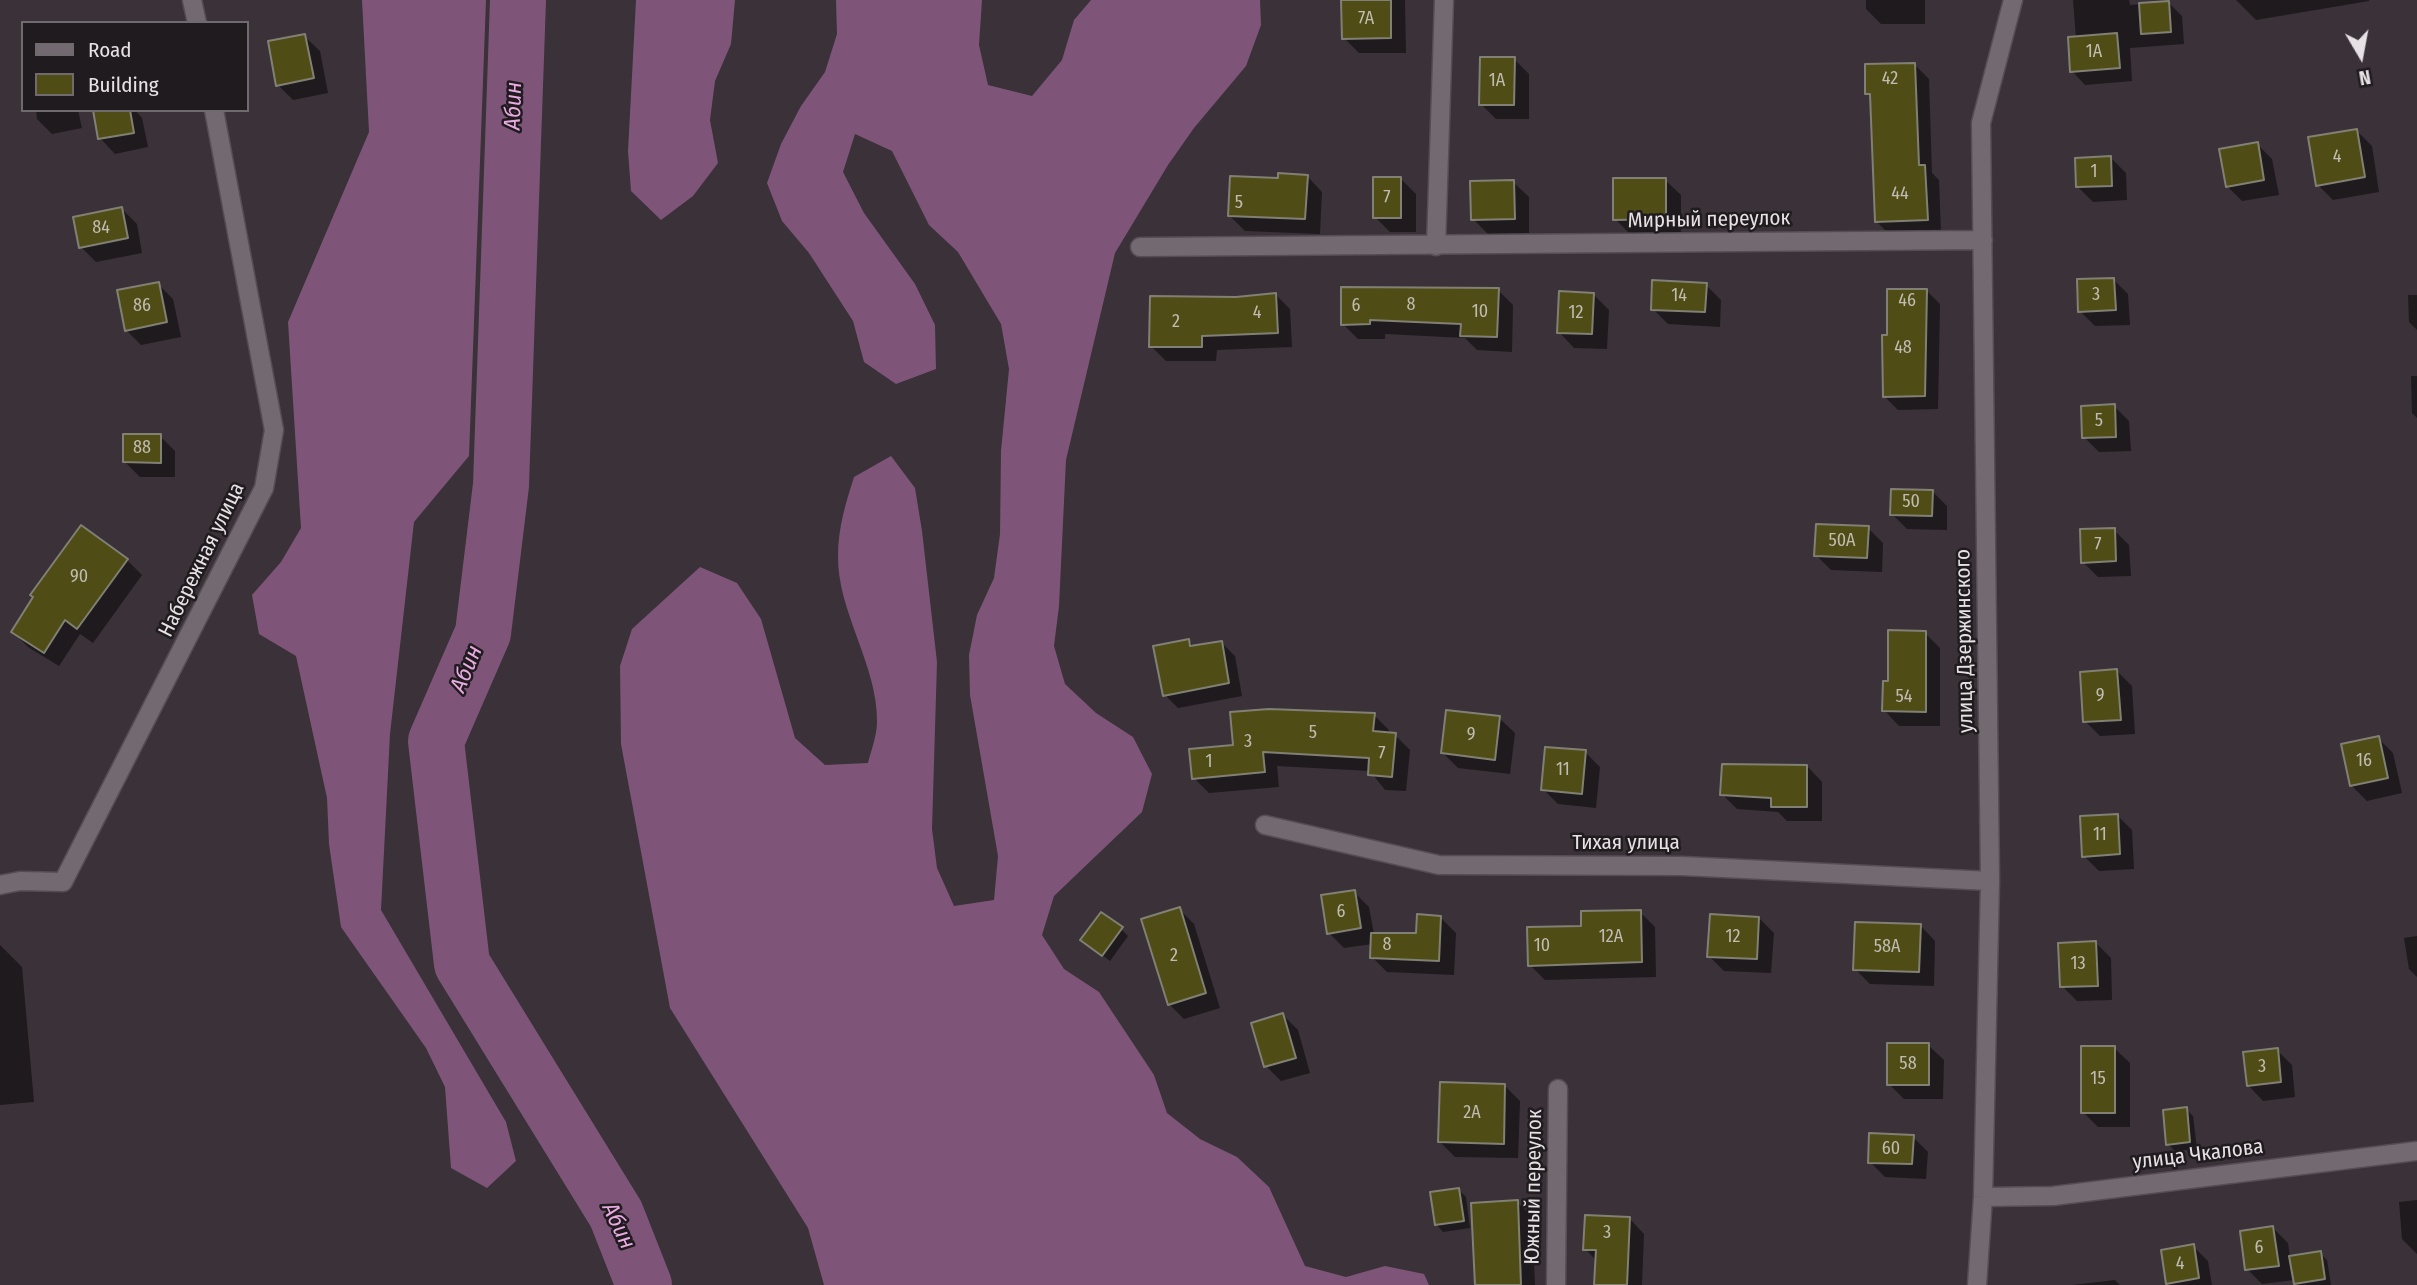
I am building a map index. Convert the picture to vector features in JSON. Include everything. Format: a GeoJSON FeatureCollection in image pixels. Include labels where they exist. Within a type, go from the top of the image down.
{"type":"FeatureCollection","features":[{"type":"Feature","properties":{"kind":"street"},"geometry":{"type":"LineString","coordinates":[[192,0],[197,21]]}},
{"type":"Feature","properties":{"kind":"street"},"geometry":{"type":"LineString","coordinates":[[1436,246],[1444,0]]}},
{"type":"Feature","properties":{"kind":"street","name":"улица Дзержинского"},"geometry":{"type":"LineString","coordinates":[[1977,1285],[1983,1197],[1990,881],[1982,123],[2013,0]]}},
{"type":"Feature","properties":{"kind":"street","name":"Набережная улица"},"geometry":{"type":"LineString","coordinates":[[0,885],[20,881],[63,882],[264,488],[274,430],[214,112]]}},
{"type":"Feature","properties":{"kind":"street","name":"Мирный переулок"},"geometry":{"type":"LineString","coordinates":[[1140,247],[1983,240]]}},
{"type":"Feature","properties":{"kind":"street","name":"Тихая улица"},"geometry":{"type":"LineString","coordinates":[[1265,825],[1439,865],[1682,866],[1990,881]]}},
{"type":"Feature","properties":{"kind":"street","name":"Южный переулок"},"geometry":{"type":"LineString","coordinates":[[1556,1285],[1559,1089]]}},
{"type":"Feature","properties":{"kind":"street","name":"улица Чкалова"},"geometry":{"type":"LineString","coordinates":[[1983,1197],[2053,1196],[2417,1151]]}},
{"type":"Feature","properties":{"kind":"shaded area"},"geometry":{"type":"Polygon","coordinates":[[[362,0],[486,0],[469,456],[414,522],[390,734],[381,910],[506,1122],[516,1161],[487,1188],[451,1168],[445,1087],[426,1048],[341,927],[329,844],[327,798],[296,656],[259,634],[252,595],[281,562],[301,528],[288,322],[369,132],[362,0]]]}},
{"type":"Feature","properties":{"kind":"shaded area"},"geometry":{"type":"Polygon","coordinates":[[[636,0],[735,0],[731,44],[715,81],[710,120],[718,163],[693,196],[661,220],[631,191],[628,151],[636,0]]]}},
{"type":"Feature","properties":{"kind":"shaded area"},"geometry":{"type":"Polygon","coordinates":[[[836,0],[982,0],[979,45],[988,85],[1032,96],[1062,60],[1074,20],[1091,0],[1260,0],[1261,25],[1246,66],[1194,128],[1168,165],[1115,253],[1066,460],[1059,606],[1054,646],[1065,684],[1096,713],[1133,737],[1152,774],[1142,812],[1054,896],[1042,935],[1064,969],[1099,992],[1154,1075],[1167,1113],[1200,1139],[1237,1157],[1269,1187],[1305,1266],[1346,1277],[1385,1266],[1424,1274],[1429,1285],[824,1285],[808,1228],[670,1008],[621,744],[620,666],[632,629],[700,567],[737,583],[761,619],[795,738],[825,765],[868,763],[877,727],[876,701],[844,597],[839,576],[838,545],[854,477],[891,456],[915,488],[937,662],[932,829],[937,868],[954,906],[994,900],[998,856],[970,695],[969,655],[977,615],[994,578],[1000,534],[1001,451],[1009,369],[1001,324],[958,252],[929,225],[892,151],[855,134],[843,172],[864,213],[915,284],[935,325],[936,369],[896,384],[864,362],[853,321],[809,253],[782,221],[767,183],[781,144],[801,106],[825,72],[837,34],[836,0]]]}},
{"type":"Feature","properties":{"kind":"building"},"geometry":{"type":"Polygon","coordinates":[[[1341,0],[1391,0],[1391,38],[1342,39],[1341,0]]]}},
{"type":"Feature","properties":{"kind":"building"},"geometry":{"type":"Polygon","coordinates":[[[2169,1],[2171,32],[2141,34],[2139,3],[2169,1]]]}},
{"type":"Feature","properties":{"kind":"building"},"geometry":{"type":"Polygon","coordinates":[[[2117,33],[2120,68],[2070,72],[2068,37],[2117,33]]]}},
{"type":"Feature","properties":{"kind":"building"},"geometry":{"type":"Polygon","coordinates":[[[305,34],[314,78],[276,86],[268,41],[305,34]]]}},
{"type":"Feature","properties":{"kind":"building"},"geometry":{"type":"Polygon","coordinates":[[[1480,57],[1515,57],[1514,105],[1479,105],[1480,57]]]}},
{"type":"Feature","properties":{"kind":"building"},"geometry":{"type":"Polygon","coordinates":[[[1915,63],[1919,165],[1925,165],[1928,220],[1875,222],[1870,94],[1865,94],[1865,64],[1915,63]]]}},
{"type":"Feature","properties":{"kind":"building"},"geometry":{"type":"Polygon","coordinates":[[[93,112],[130,112],[134,133],[98,139],[93,112]]]}},
{"type":"Feature","properties":{"kind":"building"},"geometry":{"type":"Polygon","coordinates":[[[2357,129],[2365,177],[2316,186],[2308,137],[2357,129]]]}},
{"type":"Feature","properties":{"kind":"building"},"geometry":{"type":"Polygon","coordinates":[[[2258,142],[2264,180],[2226,187],[2219,149],[2258,142]]]}},
{"type":"Feature","properties":{"kind":"building"},"geometry":{"type":"Polygon","coordinates":[[[2111,156],[2112,186],[2076,187],[2075,158],[2111,156]]]}},
{"type":"Feature","properties":{"kind":"building"},"geometry":{"type":"Polygon","coordinates":[[[1278,173],[1308,175],[1305,219],[1228,216],[1230,176],[1278,178],[1278,173]]]}},
{"type":"Feature","properties":{"kind":"building"},"geometry":{"type":"Polygon","coordinates":[[[1373,177],[1401,177],[1401,218],[1373,218],[1373,177]]]}},
{"type":"Feature","properties":{"kind":"building"},"geometry":{"type":"Polygon","coordinates":[[[1613,178],[1666,178],[1666,219],[1613,220],[1613,178]]]}},
{"type":"Feature","properties":{"kind":"building"},"geometry":{"type":"Polygon","coordinates":[[[1514,180],[1515,219],[1471,220],[1470,181],[1514,180]]]}},
{"type":"Feature","properties":{"kind":"building"},"geometry":{"type":"Polygon","coordinates":[[[122,207],[128,238],[79,248],[73,217],[122,207]]]}},
{"type":"Feature","properties":{"kind":"building"},"geometry":{"type":"Polygon","coordinates":[[[2114,278],[2116,310],[2078,312],[2077,279],[2114,278]]]}},
{"type":"Feature","properties":{"kind":"building"},"geometry":{"type":"Polygon","coordinates":[[[1652,280],[1707,283],[1705,312],[1651,310],[1652,280]]]}},
{"type":"Feature","properties":{"kind":"building"},"geometry":{"type":"Polygon","coordinates":[[[159,282],[167,322],[125,331],[117,290],[159,282]]]}},
{"type":"Feature","properties":{"kind":"building"},"geometry":{"type":"Polygon","coordinates":[[[1341,287],[1499,288],[1497,337],[1460,336],[1461,324],[1370,320],[1370,324],[1341,325],[1341,287]]]}},
{"type":"Feature","properties":{"kind":"building"},"geometry":{"type":"Polygon","coordinates":[[[1887,289],[1927,289],[1925,396],[1883,397],[1882,335],[1887,335],[1887,289]]]}},
{"type":"Feature","properties":{"kind":"building"},"geometry":{"type":"Polygon","coordinates":[[[1559,291],[1594,293],[1592,334],[1557,333],[1559,291]]]}},
{"type":"Feature","properties":{"kind":"building"},"geometry":{"type":"Polygon","coordinates":[[[1276,293],[1278,333],[1202,336],[1202,347],[1149,347],[1150,296],[1236,297],[1276,293]]]}},
{"type":"Feature","properties":{"kind":"building"},"geometry":{"type":"Polygon","coordinates":[[[2115,404],[2116,437],[2082,438],[2081,406],[2115,404]]]}},
{"type":"Feature","properties":{"kind":"building"},"geometry":{"type":"Polygon","coordinates":[[[123,434],[161,434],[161,463],[123,462],[123,434]]]}},
{"type":"Feature","properties":{"kind":"building"},"geometry":{"type":"Polygon","coordinates":[[[1891,489],[1933,490],[1932,516],[1890,515],[1891,489]]]}},
{"type":"Feature","properties":{"kind":"building"},"geometry":{"type":"Polygon","coordinates":[[[1816,524],[1869,526],[1867,558],[1814,556],[1816,524]]]}},
{"type":"Feature","properties":{"kind":"building"},"geometry":{"type":"Polygon","coordinates":[[[81,525],[128,559],[77,629],[65,620],[44,653],[11,632],[33,597],[30,595],[81,525]]]}},
{"type":"Feature","properties":{"kind":"building"},"geometry":{"type":"Polygon","coordinates":[[[2115,528],[2116,561],[2081,563],[2080,529],[2115,528]]]}},
{"type":"Feature","properties":{"kind":"building"},"geometry":{"type":"Polygon","coordinates":[[[1888,630],[1926,631],[1926,712],[1882,711],[1883,681],[1888,681],[1888,630]]]}},
{"type":"Feature","properties":{"kind":"building"},"geometry":{"type":"Polygon","coordinates":[[[1189,639],[1190,646],[1222,641],[1229,683],[1163,696],[1153,646],[1189,639]]]}},
{"type":"Feature","properties":{"kind":"building"},"geometry":{"type":"Polygon","coordinates":[[[2117,669],[2121,720],[2083,722],[2080,672],[2117,669]]]}},
{"type":"Feature","properties":{"kind":"building"},"geometry":{"type":"Polygon","coordinates":[[[1269,709],[1375,713],[1373,731],[1396,733],[1392,777],[1368,775],[1369,758],[1263,752],[1265,772],[1192,779],[1189,749],[1233,745],[1230,712],[1269,709]]]}},
{"type":"Feature","properties":{"kind":"building"},"geometry":{"type":"Polygon","coordinates":[[[1446,710],[1500,716],[1495,760],[1441,753],[1446,710]]]}},
{"type":"Feature","properties":{"kind":"building"},"geometry":{"type":"Polygon","coordinates":[[[2379,736],[2388,778],[2350,786],[2341,744],[2379,736]]]}},
{"type":"Feature","properties":{"kind":"building"},"geometry":{"type":"Polygon","coordinates":[[[1545,747],[1586,750],[1582,794],[1541,790],[1545,747]]]}},
{"type":"Feature","properties":{"kind":"building"},"geometry":{"type":"Polygon","coordinates":[[[1722,764],[1807,765],[1807,807],[1771,807],[1771,798],[1720,795],[1722,764]]]}},
{"type":"Feature","properties":{"kind":"building"},"geometry":{"type":"Polygon","coordinates":[[[2118,814],[2120,854],[2082,857],[2080,816],[2118,814]]]}},
{"type":"Feature","properties":{"kind":"building"},"geometry":{"type":"Polygon","coordinates":[[[1355,890],[1361,928],[1327,934],[1321,895],[1355,890]]]}},
{"type":"Feature","properties":{"kind":"building"},"geometry":{"type":"Polygon","coordinates":[[[1180,907],[1206,993],[1168,1005],[1141,919],[1180,907]]]}},
{"type":"Feature","properties":{"kind":"building"},"geometry":{"type":"Polygon","coordinates":[[[1641,910],[1642,962],[1528,966],[1527,927],[1581,926],[1581,911],[1641,910]]]}},
{"type":"Feature","properties":{"kind":"building"},"geometry":{"type":"Polygon","coordinates":[[[1101,912],[1123,927],[1102,956],[1080,940],[1101,912]]]}},
{"type":"Feature","properties":{"kind":"building"},"geometry":{"type":"Polygon","coordinates":[[[1417,914],[1441,916],[1439,961],[1370,958],[1371,933],[1416,933],[1417,914]]]}},
{"type":"Feature","properties":{"kind":"building"},"geometry":{"type":"Polygon","coordinates":[[[1710,914],[1759,917],[1757,959],[1707,957],[1710,914]]]}},
{"type":"Feature","properties":{"kind":"building"},"geometry":{"type":"Polygon","coordinates":[[[1855,922],[1921,924],[1919,972],[1853,970],[1855,922]]]}},
{"type":"Feature","properties":{"kind":"building"},"geometry":{"type":"Polygon","coordinates":[[[2096,941],[2098,986],[2060,987],[2058,943],[2096,941]]]}},
{"type":"Feature","properties":{"kind":"building"},"geometry":{"type":"Polygon","coordinates":[[[1283,1013],[1296,1058],[1264,1067],[1251,1023],[1283,1013]]]}},
{"type":"Feature","properties":{"kind":"building"},"geometry":{"type":"Polygon","coordinates":[[[1887,1043],[1929,1043],[1929,1085],[1887,1085],[1887,1043]]]}},
{"type":"Feature","properties":{"kind":"building"},"geometry":{"type":"Polygon","coordinates":[[[2081,1046],[2115,1046],[2115,1113],[2081,1113],[2081,1046]]]}},
{"type":"Feature","properties":{"kind":"building"},"geometry":{"type":"Polygon","coordinates":[[[2278,1048],[2281,1082],[2247,1086],[2243,1052],[2278,1048]]]}},
{"type":"Feature","properties":{"kind":"building"},"geometry":{"type":"Polygon","coordinates":[[[1440,1082],[1505,1084],[1504,1144],[1438,1142],[1440,1082]]]}},
{"type":"Feature","properties":{"kind":"building"},"geometry":{"type":"Polygon","coordinates":[[[2187,1107],[2190,1142],[2166,1145],[2163,1110],[2187,1107]]]}},
{"type":"Feature","properties":{"kind":"building"},"geometry":{"type":"Polygon","coordinates":[[[1869,1133],[1914,1135],[1912,1164],[1868,1163],[1869,1133]]]}},
{"type":"Feature","properties":{"kind":"building"},"geometry":{"type":"Polygon","coordinates":[[[1459,1188],[1464,1221],[1435,1225],[1430,1192],[1459,1188]]]}},
{"type":"Feature","properties":{"kind":"building"},"geometry":{"type":"Polygon","coordinates":[[[1518,1200],[1521,1285],[1475,1285],[1471,1203],[1518,1200]]]}},
{"type":"Feature","properties":{"kind":"building"},"geometry":{"type":"Polygon","coordinates":[[[1585,1215],[1630,1217],[1627,1285],[1594,1285],[1596,1250],[1583,1250],[1585,1215]]]}},
{"type":"Feature","properties":{"kind":"building"},"geometry":{"type":"Polygon","coordinates":[[[2273,1226],[2279,1266],[2245,1270],[2240,1231],[2273,1226]]]}},
{"type":"Feature","properties":{"kind":"building"},"geometry":{"type":"Polygon","coordinates":[[[2194,1244],[2199,1278],[2166,1284],[2161,1250],[2194,1244]]]}},
{"type":"Feature","properties":{"kind":"building"},"geometry":{"type":"Polygon","coordinates":[[[2321,1251],[2325,1279],[2294,1284],[2289,1256],[2321,1251]]]}},
{"type":"Feature","properties":{"kind":"waterway","name":"Абин"},"geometry":{"type":"LineString","coordinates":[[518,0],[501,485],[483,633],[436,741],[462,964],[616,1214],[644,1285]]}}]}
